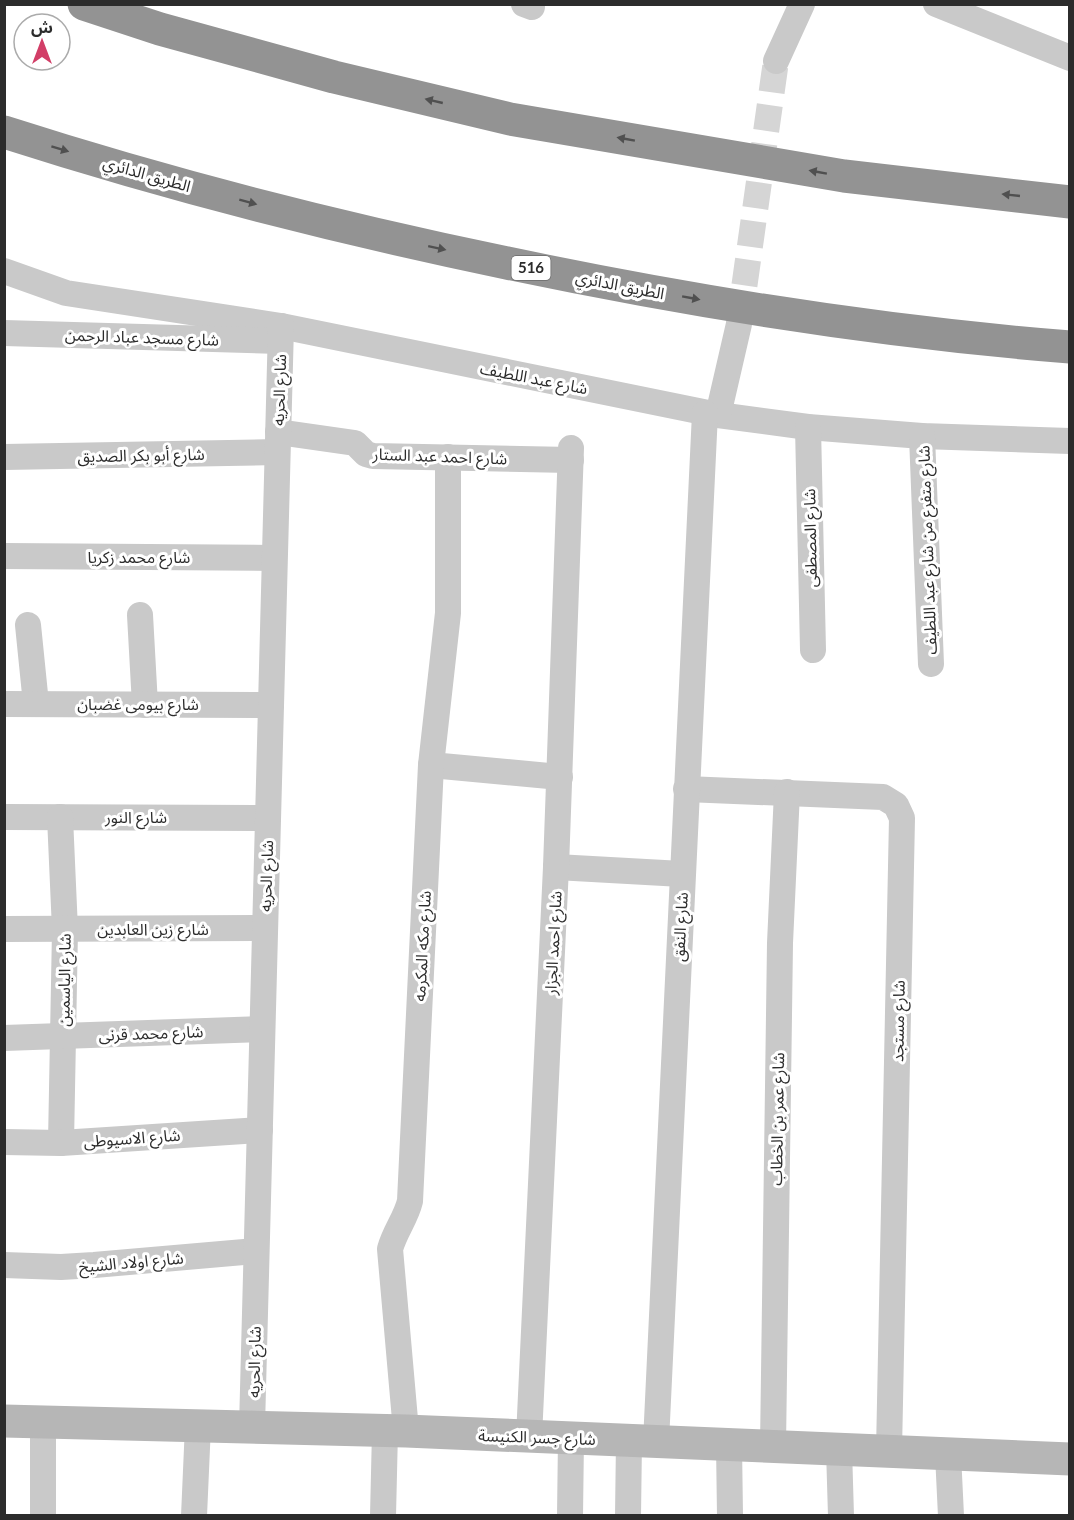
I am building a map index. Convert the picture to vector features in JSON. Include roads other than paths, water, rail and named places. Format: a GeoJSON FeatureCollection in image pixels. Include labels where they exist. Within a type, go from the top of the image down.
{"type":"FeatureCollection","features":[{"type":"Feature","properties":{"kind":"highway"},"geometry":{"type":"LineString","coordinates":[[84,4],[160,29],[334,77],[510,119],[844,176],[1070,202]]}},
{"type":"Feature","properties":{"kind":"highway"},"geometry":{"type":"LineString","coordinates":[[126,4],[160,29]]}},
{"type":"Feature","properties":{"kind":"highway","name":"الطريق الدائري"},"geometry":{"type":"LineString","coordinates":[[4,132],[285,212],[429,247],[573,277],[719,304],[865,326],[1070,348]]}},
{"type":"Feature","properties":{"kind":"main road","name":"شارع جسر الكنيسة"},"geometry":{"type":"LineString","coordinates":[[4,1421],[396,1431],[1070,1459]]}},
{"type":"Feature","properties":{"kind":"street"},"geometry":{"type":"LineString","coordinates":[[776,61],[802,4]]}},
{"type":"Feature","properties":{"kind":"street"},"geometry":{"type":"LineString","coordinates":[[936,4],[963,11],[1070,58]]}},
{"type":"Feature","properties":{"kind":"street","name":"شارع عبد اللطيف"},"geometry":{"type":"LineString","coordinates":[[4,271],[66,293],[712,414],[808,427],[922,436],[1070,441]]}},
{"type":"Feature","properties":{"kind":"street","name":"شارع النفق"},"geometry":{"type":"LineString","coordinates":[[628,1515],[642,1441],[712,414],[739,324]]}},
{"type":"Feature","properties":{"kind":"street","name":"شارع مسجد عباد الرحمن"},"geometry":{"type":"LineString","coordinates":[[4,333],[280,333]]}},
{"type":"Feature","properties":{"kind":"street","name":"شارع الحريه"},"geometry":{"type":"LineString","coordinates":[[252,1427],[280,333]]}},
{"type":"Feature","properties":{"kind":"street","name":"شارع المصطفى"},"geometry":{"type":"LineString","coordinates":[[808,427],[813,650]]}},
{"type":"Feature","properties":{"kind":"street","name":"شارع متفرع من شارع عبد اللطيف"},"geometry":{"type":"LineString","coordinates":[[922,436],[931,664]]}},
{"type":"Feature","properties":{"kind":"street","name":"شارع أبو بكر الصديق"},"geometry":{"type":"LineString","coordinates":[[4,457],[278,442]]}},
{"type":"Feature","properties":{"kind":"street","name":"شارع احمد عبد الستار"},"geometry":{"type":"LineString","coordinates":[[278,442],[355,443],[366,454],[373,456],[571,454]]}},
{"type":"Feature","properties":{"kind":"street","name":"شارع احمد الجزار"},"geometry":{"type":"LineString","coordinates":[[529,1437],[560,777],[571,454]]}},
{"type":"Feature","properties":{"kind":"street","name":"شارع مكه المكرمه"},"geometry":{"type":"LineString","coordinates":[[383,1515],[396,1431],[390,1249],[393,1237],[406,1215],[410,1201],[431,765],[448,613],[448,457]]}},
{"type":"Feature","properties":{"kind":"street","name":"شارع محمد زكريا"},"geometry":{"type":"LineString","coordinates":[[4,556],[274,558]]}},
{"type":"Feature","properties":{"kind":"street"},"geometry":{"type":"LineString","coordinates":[[140,615],[145,705]]}},
{"type":"Feature","properties":{"kind":"street"},"geometry":{"type":"LineString","coordinates":[[28,625],[36,704]]}},
{"type":"Feature","properties":{"kind":"street","name":"شارع بيومى غضبان"},"geometry":{"type":"LineString","coordinates":[[4,704],[271,705]]}},
{"type":"Feature","properties":{"kind":"street"},"geometry":{"type":"LineString","coordinates":[[431,765],[560,777]]}},
{"type":"Feature","properties":{"kind":"street","name":"شارع مستجد"},"geometry":{"type":"LineString","coordinates":[[686,789],[883,797],[896,805],[902,818],[889,1451]]}},
{"type":"Feature","properties":{"kind":"street","name":"شارع عمر بن الخطاب"},"geometry":{"type":"LineString","coordinates":[[773,1446],[780,943],[787,792]]}},
{"type":"Feature","properties":{"kind":"street","name":"شارع النور"},"geometry":{"type":"LineString","coordinates":[[4,817],[268,818]]}},
{"type":"Feature","properties":{"kind":"street","name":"شارع الياسمين"},"geometry":{"type":"LineString","coordinates":[[60,817],[65,930],[62,1143]]}},
{"type":"Feature","properties":{"kind":"street"},"geometry":{"type":"LineString","coordinates":[[556,867],[682,874]]}},
{"type":"Feature","properties":{"kind":"street","name":"شارع زين العابدين"},"geometry":{"type":"LineString","coordinates":[[4,929],[265,928]]}},
{"type":"Feature","properties":{"kind":"street","name":"شارع محمد قرنى"},"geometry":{"type":"LineString","coordinates":[[4,1038],[262,1029]]}},
{"type":"Feature","properties":{"kind":"street","name":"شارع الاسيوطى"},"geometry":{"type":"LineString","coordinates":[[4,1142],[62,1143],[260,1130]]}},
{"type":"Feature","properties":{"kind":"street","name":"شارع اولاد الشيخ"},"geometry":{"type":"LineString","coordinates":[[4,1265],[94,1266],[256,1251]]}},
{"type":"Feature","properties":{"kind":"street"},"geometry":{"type":"LineString","coordinates":[[42,1515],[44,1422]]}},
{"type":"Feature","properties":{"kind":"street"},"geometry":{"type":"LineString","coordinates":[[194,1515],[198,1425]]}},
{"type":"Feature","properties":{"kind":"street"},"geometry":{"type":"LineString","coordinates":[[570,1515],[571,1438]]}},
{"type":"Feature","properties":{"kind":"street"},"geometry":{"type":"LineString","coordinates":[[729,1444],[730,1515]]}},
{"type":"Feature","properties":{"kind":"street"},"geometry":{"type":"LineString","coordinates":[[839,1449],[841,1515]]}},
{"type":"Feature","properties":{"kind":"street"},"geometry":{"type":"LineString","coordinates":[[948,1454],[951,1515]]}},
{"type":"Feature","properties":{"kind":"tunnel"},"geometry":{"type":"LineString","coordinates":[[739,324],[776,61]]}}]}
